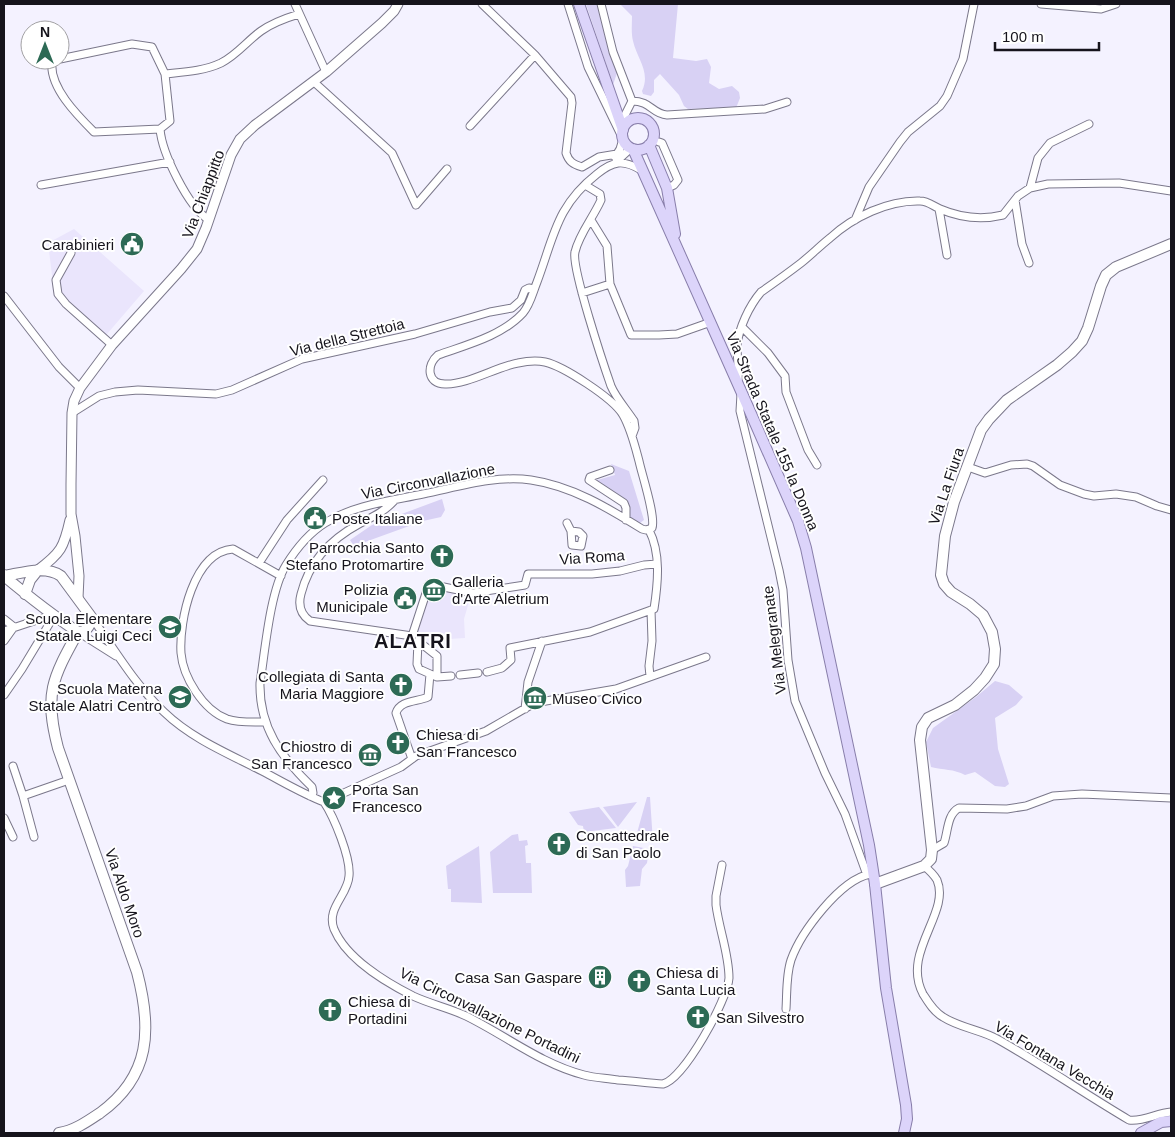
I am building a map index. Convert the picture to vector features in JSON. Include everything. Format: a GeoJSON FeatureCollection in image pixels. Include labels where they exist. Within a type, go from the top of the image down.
{"type":"FeatureCollection","features":[{"type":"Feature","properties":{"kind":"main road"},"geometry":{"type":"LineString","coordinates":[[579,4],[614,101],[625,144],[632,149],[640,150],[654,143]]}},
{"type":"Feature","properties":{"kind":"main road"},"geometry":{"type":"LineString","coordinates":[[614,101],[625,115],[645,120],[652,127],[654,143],[667,188],[668,219]]}},
{"type":"Feature","properties":{"kind":"main road"},"geometry":{"type":"LineString","coordinates":[[623,135],[626,124],[636,119]]}},
{"type":"Feature","properties":{"kind":"main road"},"geometry":{"type":"LineString","coordinates":[[632,149],[652,193],[668,219]]}},
{"type":"Feature","properties":{"kind":"main road"},"geometry":{"type":"LineString","coordinates":[[652,193],[667,188]]}},
{"type":"Feature","properties":{"kind":"main road","name":"Via Strada Statale 155 la Donna"},"geometry":{"type":"LineString","coordinates":[[668,219],[679,252],[798,521],[806,548],[869,845],[886,988],[906,1105],[907,1119],[904,1133]]}},
{"type":"Feature","properties":{"kind":"main road","name":"Via La Fiura"},"geometry":{"type":"LineString","coordinates":[[932,850],[920,740],[922,727],[928,718],[955,705],[974,690],[994,664],[995,649],[992,632],[983,615],[951,592],[944,584],[941,574],[945,536],[954,502],[981,430],[989,418],[1006,400],[1057,365],[1082,341],[1106,275],[1116,268],[1171,244]]}},
{"type":"Feature","properties":{"kind":"main road"},"geometry":{"type":"LineString","coordinates":[[25,594],[30,580],[38,570]]}},
{"type":"Feature","properties":{"kind":"main road"},"geometry":{"type":"LineString","coordinates":[[4,576],[38,570],[51,570],[61,576],[92,618]]}},
{"type":"Feature","properties":{"kind":"main road"},"geometry":{"type":"LineString","coordinates":[[4,576],[25,594],[78,632]]}},
{"type":"Feature","properties":{"kind":"main road","name":"Via Aldo Moro"},"geometry":{"type":"LineString","coordinates":[[59,1133],[66,1132],[88,1121],[110,1105],[125,1090],[136,1074],[145,1040],[146,1016],[137,972],[53,730],[50,702],[54,677],[78,632],[86,630],[91,624],[92,618]]}},
{"type":"Feature","properties":{"kind":"main road"},"geometry":{"type":"LineString","coordinates":[[872,878],[924,866],[931,860],[932,850]]}},
{"type":"Feature","properties":{"kind":"main road"},"geometry":{"type":"LineString","coordinates":[[1141,1133],[1154,1124],[1170,1117]]}},
{"type":"Feature","properties":{"kind":"street"},"geometry":{"type":"LineString","coordinates":[[295,4],[326,72]]}},
{"type":"Feature","properties":{"kind":"street","name":"Via Chiappitto"},"geometry":{"type":"LineString","coordinates":[[71,514],[72,413],[74,401],[80,388],[112,345],[197,249],[209,220],[223,174],[240,139],[326,72],[382,23],[398,4]]}},
{"type":"Feature","properties":{"kind":"street"},"geometry":{"type":"LineString","coordinates":[[482,4],[535,55],[570,97],[572,103],[566,153],[568,160],[582,167],[599,157],[617,154]]}},
{"type":"Feature","properties":{"kind":"street"},"geometry":{"type":"LineString","coordinates":[[568,4],[588,67],[623,135],[622,146],[612,164]]}},
{"type":"Feature","properties":{"kind":"street"},"geometry":{"type":"LineString","coordinates":[[601,4],[613,52],[632,101],[625,115]]}},
{"type":"Feature","properties":{"kind":"street"},"geometry":{"type":"LineString","coordinates":[[854,220],[870,187],[900,142],[908,132],[940,106],[947,96],[963,59],[974,4]]}},
{"type":"Feature","properties":{"kind":"street"},"geometry":{"type":"LineString","coordinates":[[1041,4],[1100,10],[1116,4]]}},
{"type":"Feature","properties":{"kind":"street"},"geometry":{"type":"LineString","coordinates":[[165,74],[199,70],[221,63],[242,49],[261,31],[299,14]]}},
{"type":"Feature","properties":{"kind":"street"},"geometry":{"type":"LineString","coordinates":[[51,70],[58,87],[77,115],[94,132],[160,129],[170,121],[165,74],[152,47],[132,44],[70,56]]}},
{"type":"Feature","properties":{"kind":"street"},"geometry":{"type":"LineString","coordinates":[[470,126],[535,55]]}},
{"type":"Feature","properties":{"kind":"street"},"geometry":{"type":"LineString","coordinates":[[314,82],[392,153],[416,205],[447,169]]}},
{"type":"Feature","properties":{"kind":"street"},"geometry":{"type":"LineString","coordinates":[[632,101],[646,103],[662,115],[765,109],[786,102]]}},
{"type":"Feature","properties":{"kind":"street"},"geometry":{"type":"LineString","coordinates":[[1030,188],[1038,158],[1050,143],[1089,124]]}},
{"type":"Feature","properties":{"kind":"street"},"geometry":{"type":"LineString","coordinates":[[160,129],[161,138],[177,179],[202,216],[209,220]]}},
{"type":"Feature","properties":{"kind":"street"},"geometry":{"type":"LineString","coordinates":[[487,672],[508,665],[511,660],[510,648],[590,632],[654,609],[657,564],[655,541],[650,530],[653,522],[632,436],[623,414],[608,398],[562,369],[546,362],[517,363],[444,385],[433,379],[429,366],[438,355],[505,327],[524,312],[534,290],[561,215],[585,185],[632,149]]}},
{"type":"Feature","properties":{"kind":"street"},"geometry":{"type":"LineString","coordinates":[[41,185],[170,162]]}},
{"type":"Feature","properties":{"kind":"street"},"geometry":{"type":"LineString","coordinates":[[612,164],[628,163],[641,170]]}},
{"type":"Feature","properties":{"kind":"street"},"geometry":{"type":"LineString","coordinates":[[854,220],[901,202],[926,201],[939,209],[959,216],[991,217],[1003,215],[1018,196],[1030,188],[1048,184],[1112,182],[1142,185],[1171,191]]}},
{"type":"Feature","properties":{"kind":"street"},"geometry":{"type":"LineString","coordinates":[[585,185],[600,194],[601,200],[580,239],[574,261],[582,293],[612,388],[634,421],[635,428],[632,436]]}},
{"type":"Feature","properties":{"kind":"street"},"geometry":{"type":"LineString","coordinates":[[1015,200],[1022,244],[1029,263]]}},
{"type":"Feature","properties":{"kind":"street"},"geometry":{"type":"LineString","coordinates":[[939,209],[947,255]]}},
{"type":"Feature","properties":{"kind":"street"},"geometry":{"type":"LineString","coordinates":[[591,220],[607,246],[610,284],[631,334],[659,336],[677,334],[710,322]]}},
{"type":"Feature","properties":{"kind":"street","name":"Via Melegranate"},"geometry":{"type":"LineString","coordinates":[[854,220],[830,237],[801,263],[761,292],[756,298],[742,327],[737,348],[740,411],[783,590],[792,691],[815,752],[845,814],[872,878]]}},
{"type":"Feature","properties":{"kind":"street"},"geometry":{"type":"LineString","coordinates":[[71,254],[56,280],[58,294],[66,304],[112,345]]}},
{"type":"Feature","properties":{"kind":"street"},"geometry":{"type":"LineString","coordinates":[[582,293],[610,284]]}},
{"type":"Feature","properties":{"kind":"street","name":"Via della Strettoia"},"geometry":{"type":"LineString","coordinates":[[72,413],[99,396],[115,392],[153,390],[216,394],[232,390],[302,359],[415,334],[490,312],[512,308],[520,300],[525,290],[529,288],[534,290]]}},
{"type":"Feature","properties":{"kind":"street"},"geometry":{"type":"LineString","coordinates":[[4,296],[59,367],[80,388]]}},
{"type":"Feature","properties":{"kind":"street"},"geometry":{"type":"LineString","coordinates":[[742,327],[768,353],[786,376],[786,392],[808,450],[817,465]]}},
{"type":"Feature","properties":{"kind":"street"},"geometry":{"type":"LineString","coordinates":[[968,467],[985,473],[1011,465],[1027,464],[1033,466],[1060,485],[1084,494],[1094,496],[1116,494],[1136,497],[1171,510]]}},
{"type":"Feature","properties":{"kind":"street"},"geometry":{"type":"LineString","coordinates":[[610,470],[590,477],[589,480],[624,503],[626,520]]}},
{"type":"Feature","properties":{"kind":"street"},"geometry":{"type":"LineString","coordinates":[[258,563],[287,520],[323,480]]}},
{"type":"Feature","properties":{"kind":"street","name":"Via Circonvallazione"},"geometry":{"type":"LineString","coordinates":[[310,796],[313,793],[312,787],[280,750],[268,731],[260,695],[260,683],[272,610],[280,576],[299,547],[319,527],[343,514],[394,500],[488,481],[531,480],[582,495],[642,529],[650,530]]}},
{"type":"Feature","properties":{"kind":"street"},"geometry":{"type":"LineString","coordinates":[[394,500],[385,511],[357,524],[326,547],[313,564],[305,581],[300,598],[300,610],[310,621],[412,636],[436,653],[437,656],[428,697],[402,705],[398,707],[396,713],[412,759]]}},
{"type":"Feature","properties":{"kind":"street"},"geometry":{"type":"LineString","coordinates":[[377,504],[382,508],[380,513]]}},
{"type":"Feature","properties":{"kind":"street"},"geometry":{"type":"LineString","coordinates":[[38,570],[50,562],[62,548],[71,514]]}},
{"type":"Feature","properties":{"kind":"street"},"geometry":{"type":"LineString","coordinates":[[71,514],[79,576],[78,598]]}},
{"type":"Feature","properties":{"kind":"street"},"geometry":{"type":"LineString","coordinates":[[567,523],[571,531]]}},
{"type":"Feature","properties":{"kind":"street"},"geometry":{"type":"LineString","coordinates":[[265,722],[226,719],[208,708],[194,689],[183,664],[181,653],[182,631],[189,594],[198,576],[210,559],[221,551],[233,549],[280,576]]}},
{"type":"Feature","properties":{"kind":"street","name":"Via Roma"},"geometry":{"type":"LineString","coordinates":[[412,636],[428,584],[473,593],[525,585],[528,574],[592,574],[657,564]]}},
{"type":"Feature","properties":{"kind":"street"},"geometry":{"type":"LineString","coordinates":[[650,676],[651,610]]}},
{"type":"Feature","properties":{"kind":"street"},"geometry":{"type":"LineString","coordinates":[[4,631],[53,615]]}},
{"type":"Feature","properties":{"kind":"street"},"geometry":{"type":"LineString","coordinates":[[4,695],[22,669],[53,615]]}},
{"type":"Feature","properties":{"kind":"street"},"geometry":{"type":"LineString","coordinates":[[4,618],[14,627]]}},
{"type":"Feature","properties":{"kind":"street"},"geometry":{"type":"LineString","coordinates":[[92,618],[117,656],[164,712],[181,727],[200,740],[324,802],[400,767],[412,759],[486,731],[525,707],[540,702],[616,690],[706,656]]}},
{"type":"Feature","properties":{"kind":"street"},"geometry":{"type":"LineString","coordinates":[[4,641],[14,627]]}},
{"type":"Feature","properties":{"kind":"street"},"geometry":{"type":"LineString","coordinates":[[78,632],[117,656]]}},
{"type":"Feature","properties":{"kind":"street"},"geometry":{"type":"LineString","coordinates":[[418,642],[418,667],[433,676],[451,676]]}},
{"type":"Feature","properties":{"kind":"street"},"geometry":{"type":"LineString","coordinates":[[525,707],[528,682],[542,642]]}},
{"type":"Feature","properties":{"kind":"street"},"geometry":{"type":"LineString","coordinates":[[460,675],[476,673]]}},
{"type":"Feature","properties":{"kind":"street"},"geometry":{"type":"LineString","coordinates":[[13,766],[34,837]]}},
{"type":"Feature","properties":{"kind":"street"},"geometry":{"type":"LineString","coordinates":[[23,796],[69,780]]}},
{"type":"Feature","properties":{"kind":"street"},"geometry":{"type":"LineString","coordinates":[[932,850],[944,843],[951,816],[954,810],[959,808],[1007,809],[1026,806],[1053,796],[1082,794],[1171,798]]}},
{"type":"Feature","properties":{"kind":"street","name":"Via Circonvallazione Portadini"},"geometry":{"type":"LineString","coordinates":[[324,802],[334,821],[347,857],[349,877],[348,885],[332,913],[333,927],[342,943],[353,956],[371,970],[414,996],[466,1016],[540,1057],[584,1075],[663,1084],[671,1081],[698,1047],[727,989],[728,966],[716,905],[722,866]]}},
{"type":"Feature","properties":{"kind":"street"},"geometry":{"type":"LineString","coordinates":[[4,818],[13,837]]}},
{"type":"Feature","properties":{"kind":"street","name":"Via Fontana Vecchia"},"geometry":{"type":"LineString","coordinates":[[924,866],[937,881],[939,891],[938,904],[920,951],[918,962],[919,982],[924,996],[935,1010],[953,1022],[997,1039],[1129,1120],[1141,1120],[1156,1114],[1170,1117]]}},
{"type":"Feature","properties":{"kind":"street"},"geometry":{"type":"LineString","coordinates":[[786,1009],[788,970],[803,934],[827,904],[846,888],[872,878]]}},
{"type":"Feature","properties":{"kind":"shaded area"},"geometry":{"type":"Polygon","coordinates":[[[586,4],[597,4],[609,52],[617,73],[613,85],[586,4]]]}},
{"type":"Feature","properties":{"kind":"shaded area"},"geometry":{"type":"Polygon","coordinates":[[[620,4],[678,4],[673,58],[696,61],[707,59],[711,67],[709,83],[719,89],[732,86],[739,92],[740,98],[736,108],[688,109],[684,106],[679,95],[660,74],[654,80],[654,92],[651,96],[643,94],[645,78],[633,41],[632,16],[620,4]]]}},
{"type":"Feature","properties":{"kind":"shaded area"},"geometry":{"type":"Polygon","coordinates":[[[74,229],[144,291],[101,341],[55,299],[48,243],[74,229]]]}},
{"type":"Feature","properties":{"kind":"shaded area"},"geometry":{"type":"Polygon","coordinates":[[[611,464],[629,471],[644,520],[640,523],[629,518],[621,503],[587,483],[615,475],[611,464]]]}},
{"type":"Feature","properties":{"kind":"shaded area"},"geometry":{"type":"Polygon","coordinates":[[[442,499],[445,510],[441,517],[423,521],[354,546],[350,540],[372,525],[442,499]]]}},
{"type":"Feature","properties":{"kind":"shaded area"},"geometry":{"type":"Polygon","coordinates":[[[430,586],[471,595],[464,619],[465,638],[449,639],[415,631],[430,586]]]}},
{"type":"Feature","properties":{"kind":"shaded area"},"geometry":{"type":"Polygon","coordinates":[[[995,681],[1009,685],[1023,697],[1016,705],[995,718],[998,749],[1009,784],[1005,787],[995,786],[975,772],[965,775],[931,767],[926,742],[933,728],[995,681]]]}},
{"type":"Feature","properties":{"kind":"shaded area"},"geometry":{"type":"Polygon","coordinates":[[[647,797],[650,797],[653,843],[637,833],[647,797]]]}},
{"type":"Feature","properties":{"kind":"shaded area"},"geometry":{"type":"Polygon","coordinates":[[[637,802],[618,827],[603,807],[637,802]]]}},
{"type":"Feature","properties":{"kind":"shaded area"},"geometry":{"type":"Polygon","coordinates":[[[599,807],[616,828],[584,832],[583,826],[578,825],[569,812],[599,807]]]}},
{"type":"Feature","properties":{"kind":"shaded area"},"geometry":{"type":"Polygon","coordinates":[[[518,834],[519,841],[527,840],[528,845],[525,846],[526,863],[531,863],[532,893],[493,893],[490,852],[512,835],[518,834]]]}},
{"type":"Feature","properties":{"kind":"shaded area"},"geometry":{"type":"Polygon","coordinates":[[[479,846],[482,903],[451,902],[451,889],[448,889],[446,866],[479,846]]]}},
{"type":"Feature","properties":{"kind":"shaded area"},"geometry":{"type":"Polygon","coordinates":[[[633,846],[649,849],[647,863],[642,869],[640,886],[626,887],[625,870],[628,866],[633,846]]]}},
{"type":"Feature","properties":{"kind":"place","name":"Carabinieri"},"geometry":{"type":"Point","coordinates":[132,244]}},
{"type":"Feature","properties":{"kind":"place","name":"Poste Italiane"},"geometry":{"type":"Point","coordinates":[315,518]}},
{"type":"Feature","properties":{"kind":"place","name":"Parrocchia Santo Stefano Protomartire"},"geometry":{"type":"Point","coordinates":[442,556]}},
{"type":"Feature","properties":{"kind":"place","name":"Galleria d'Arte Aletrium"},"geometry":{"type":"Point","coordinates":[434,590]}},
{"type":"Feature","properties":{"kind":"place","name":"Polizia Municipale"},"geometry":{"type":"Point","coordinates":[405,598]}},
{"type":"Feature","properties":{"kind":"place","name":"Scuola Elementare Statale Luigi Ceci"},"geometry":{"type":"Point","coordinates":[170,627]}},
{"type":"Feature","properties":{"kind":"place","name":"Collegiata di Santa Maria Maggiore"},"geometry":{"type":"Point","coordinates":[401,685]}},
{"type":"Feature","properties":{"kind":"place","name":"Scuola Materna Statale Alatri Centro"},"geometry":{"type":"Point","coordinates":[180,697]}},
{"type":"Feature","properties":{"kind":"place","name":"Museo Civico"},"geometry":{"type":"Point","coordinates":[535,698]}},
{"type":"Feature","properties":{"kind":"place","name":"Chiesa di San Francesco"},"geometry":{"type":"Point","coordinates":[398,743]}},
{"type":"Feature","properties":{"kind":"place","name":"Chiostro di San Francesco"},"geometry":{"type":"Point","coordinates":[370,755]}},
{"type":"Feature","properties":{"kind":"place","name":"Porta San Francesco"},"geometry":{"type":"Point","coordinates":[334,798]}},
{"type":"Feature","properties":{"kind":"place","name":"Concattedrale di San Paolo"},"geometry":{"type":"Point","coordinates":[559,844]}},
{"type":"Feature","properties":{"kind":"place","name":"Casa San Gaspare"},"geometry":{"type":"Point","coordinates":[600,977]}},
{"type":"Feature","properties":{"kind":"place","name":"Chiesa di Santa Lucia"},"geometry":{"type":"Point","coordinates":[639,981]}},
{"type":"Feature","properties":{"kind":"place","name":"Chiesa di Portadini"},"geometry":{"type":"Point","coordinates":[330,1010]}},
{"type":"Feature","properties":{"kind":"place","name":"San Silvestro"},"geometry":{"type":"Point","coordinates":[698,1017]}},
{"type":"Feature","properties":{"kind":"district","name":"ALATRI"},"geometry":{"type":"Point","coordinates":[413,641]}}]}
